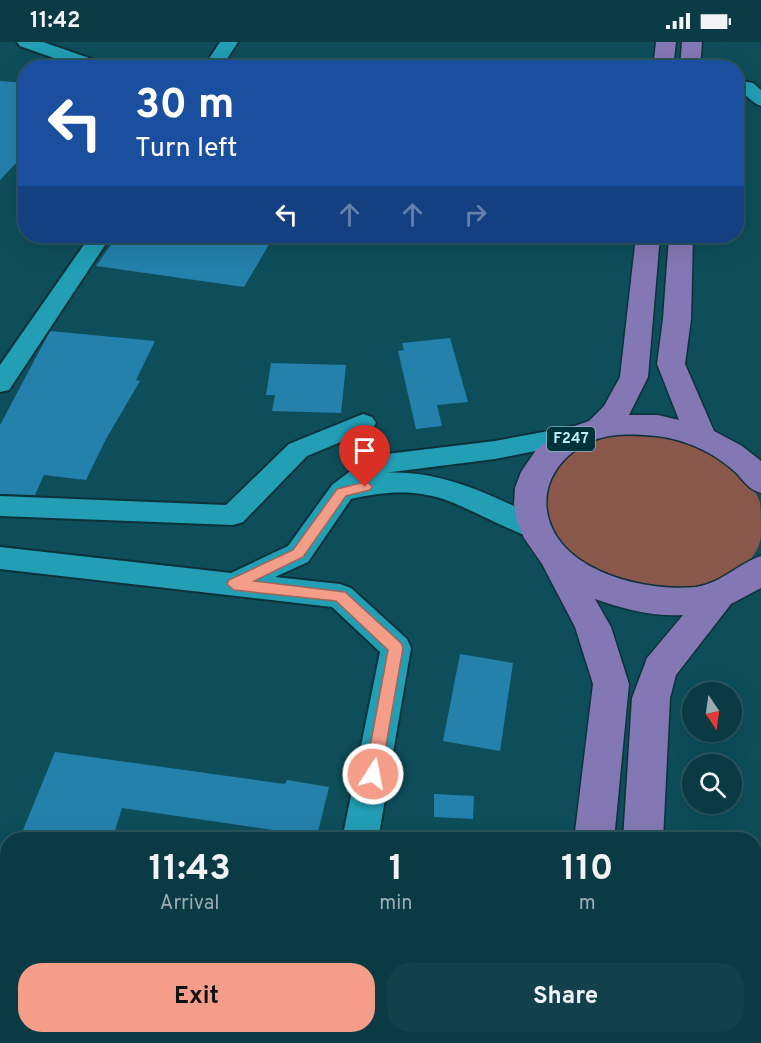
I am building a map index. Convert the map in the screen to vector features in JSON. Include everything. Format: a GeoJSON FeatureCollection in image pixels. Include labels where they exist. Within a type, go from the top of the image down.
{"type":"FeatureCollection","features":[{"type":"Feature","properties":{"kind":"main road"},"geometry":{"type":"LineString","coordinates":[[664,60],[666,42]]}},
{"type":"Feature","properties":{"kind":"main road"},"geometry":{"type":"LineString","coordinates":[[691,60],[692,42]]}},
{"type":"Feature","properties":{"kind":"main road","name":"F247"},"geometry":{"type":"LineString","coordinates":[[595,832],[611,684],[593,627],[544,541],[529,499],[535,472],[554,449],[591,431],[616,412],[634,377],[647,243]]}},
{"type":"Feature","properties":{"kind":"main road"},"geometry":{"type":"LineString","coordinates":[[681,243],[677,319],[671,364],[682,395],[702,438]]}},
{"type":"Feature","properties":{"kind":"main road","name":"F247"},"geometry":{"type":"LineString","coordinates":[[591,431],[633,424],[668,428],[702,438],[724,449],[755,472]]}},
{"type":"Feature","properties":{"kind":"main road"},"geometry":{"type":"LineString","coordinates":[[544,541],[580,576],[612,591],[649,600],[685,601],[719,595],[744,583],[761,569]]}},
{"type":"Feature","properties":{"kind":"main road"},"geometry":{"type":"LineString","coordinates":[[643,832],[651,698],[660,669],[719,595]]}},
{"type":"Feature","properties":{"kind":"street"},"geometry":{"type":"LineString","coordinates":[[26,42],[77,60]]}},
{"type":"Feature","properties":{"kind":"street"},"geometry":{"type":"LineString","coordinates":[[217,60],[229,42]]}},
{"type":"Feature","properties":{"kind":"street"},"geometry":{"type":"LineString","coordinates":[[744,86],[761,100]]}},
{"type":"Feature","properties":{"kind":"street"},"geometry":{"type":"LineString","coordinates":[[0,384],[95,243]]}},
{"type":"Feature","properties":{"kind":"street"},"geometry":{"type":"LineString","coordinates":[[0,506],[234,515],[298,450],[363,423]]}},
{"type":"Feature","properties":{"kind":"street"},"geometry":{"type":"LineString","coordinates":[[234,584],[298,554],[342,492],[379,463],[495,450],[591,431]]}},
{"type":"Feature","properties":{"kind":"street"},"geometry":{"type":"LineString","coordinates":[[342,492],[389,482],[426,484],[465,494],[544,541]]}},
{"type":"Feature","properties":{"kind":"street"},"geometry":{"type":"LineString","coordinates":[[0,558],[340,596],[396,648],[362,832]]}},
{"type":"Feature","properties":{"kind":"shaded area"},"geometry":{"type":"Polygon","coordinates":[[[631,432],[669,437],[707,449],[724,458],[751,484],[760,502],[761,534],[758,548],[744,566],[726,577],[700,585],[675,589],[636,586],[604,576],[569,550],[555,534],[546,516],[542,497],[547,478],[561,459],[589,441],[608,435],[631,432]]]}},
{"type":"Feature","properties":{"kind":"building"},"geometry":{"type":"Polygon","coordinates":[[[0,81],[18,82],[18,161],[0,180],[0,81]]]}},
{"type":"Feature","properties":{"kind":"building"},"geometry":{"type":"Polygon","coordinates":[[[112,243],[270,243],[244,287],[96,266],[112,243]]]}},
{"type":"Feature","properties":{"kind":"building"},"geometry":{"type":"Polygon","coordinates":[[[50,331],[155,341],[136,380],[140,381],[106,439],[86,480],[44,475],[35,495],[0,494],[0,425],[50,331]]]}},
{"type":"Feature","properties":{"kind":"building"},"geometry":{"type":"Polygon","coordinates":[[[450,338],[468,402],[437,405],[442,426],[416,429],[398,351],[404,350],[402,343],[450,338]]]}},
{"type":"Feature","properties":{"kind":"building"},"geometry":{"type":"Polygon","coordinates":[[[271,363],[346,365],[341,413],[272,411],[275,395],[266,395],[271,363]]]}},
{"type":"Feature","properties":{"kind":"building"},"geometry":{"type":"Polygon","coordinates":[[[460,654],[513,663],[500,751],[443,741],[460,654]]]}},
{"type":"Feature","properties":{"kind":"building"},"geometry":{"type":"Polygon","coordinates":[[[55,752],[285,784],[287,780],[329,787],[318,832],[272,832],[273,830],[122,808],[114,832],[22,832],[55,752]]]}},
{"type":"Feature","properties":{"kind":"building"},"geometry":{"type":"Polygon","coordinates":[[[434,794],[474,796],[473,819],[434,817],[434,794]]]}},
{"type":"Feature","properties":{"kind":"route"},"geometry":{"type":"LineString","coordinates":[[365,487],[342,492],[298,554],[234,584],[340,596],[396,648],[373,774]]}}]}
